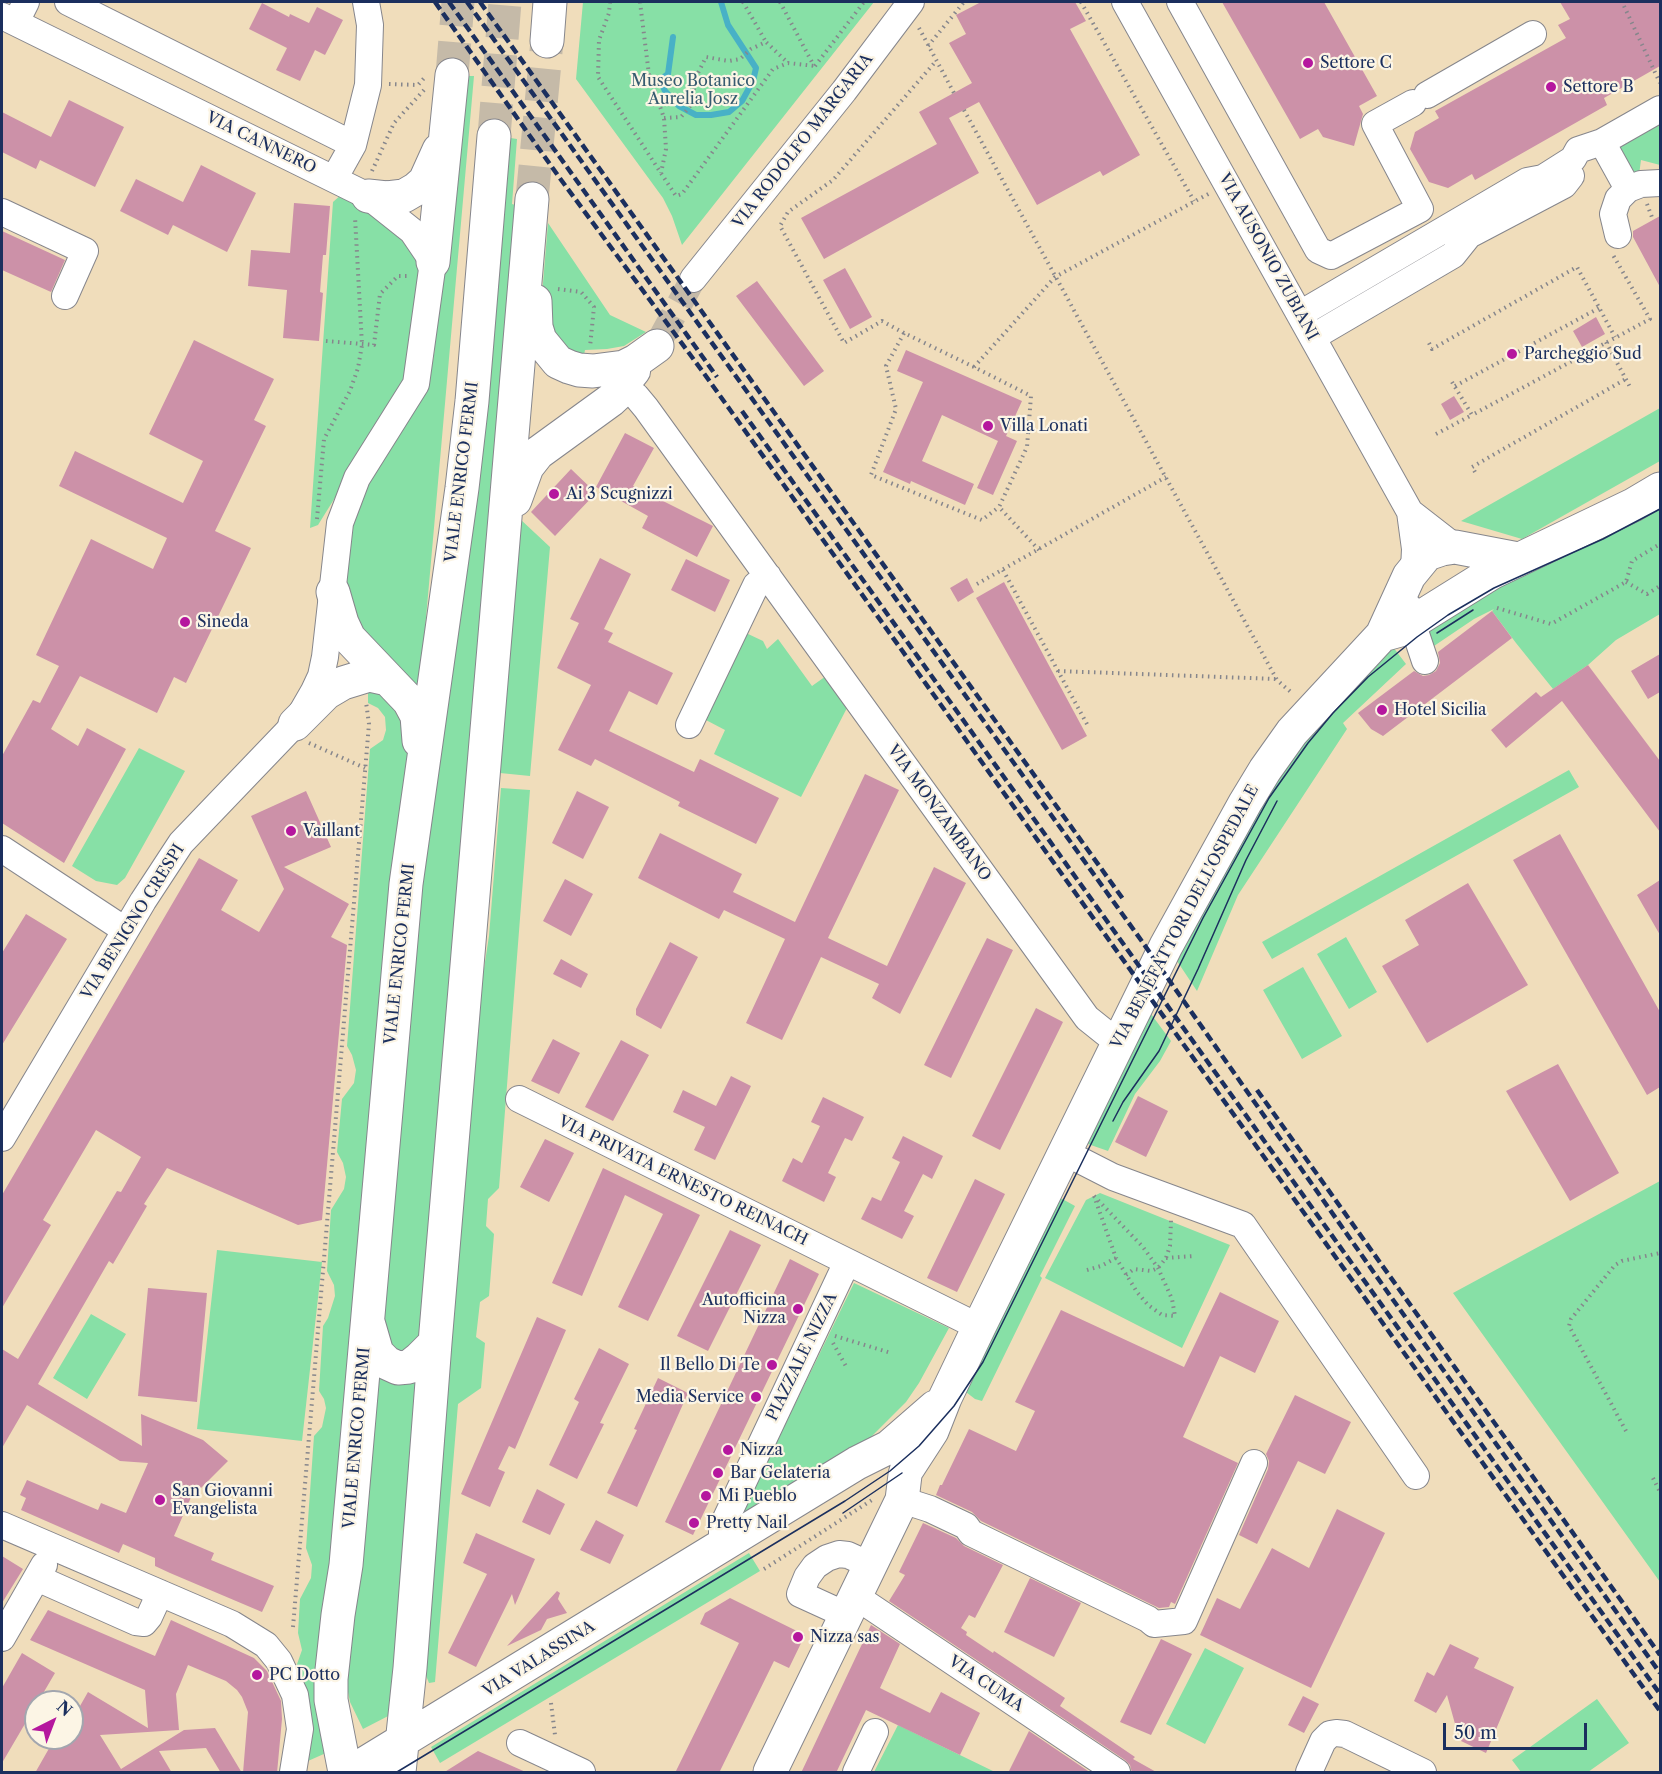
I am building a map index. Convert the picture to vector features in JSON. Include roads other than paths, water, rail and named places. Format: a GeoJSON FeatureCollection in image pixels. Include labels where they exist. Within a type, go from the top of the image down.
{"type":"FeatureCollection","features":[{"type":"Feature","properties":{"kind":"main road"},"geometry":{"type":"LineString","coordinates":[[547,41],[550,2]]}},
{"type":"Feature","properties":{"kind":"main road"},"geometry":{"type":"LineString","coordinates":[[425,269],[445,134],[434,78]]}},
{"type":"Feature","properties":{"kind":"main road"},"geometry":{"type":"LineString","coordinates":[[365,193],[387,198],[404,196],[416,189],[425,181],[445,134]]}},
{"type":"Feature","properties":{"kind":"main road","name":"VIALE ENRICO FERMI"},"geometry":{"type":"LineString","coordinates":[[345,1773],[331,1700],[331,1679],[346,1565],[401,931],[421,770],[465,466],[494,136]]}},
{"type":"Feature","properties":{"kind":"main road"},"geometry":{"type":"LineString","coordinates":[[400,1757],[410,1668],[435,1343],[531,208],[537,241],[536,327],[540,340],[558,362],[579,370],[609,370],[624,367],[636,361],[659,342]]}},
{"type":"Feature","properties":{"kind":"main road"},"geometry":{"type":"LineString","coordinates":[[504,530],[527,467],[538,453],[611,400],[625,387]]}},
{"type":"Feature","properties":{"kind":"main road","name":"VIA BENEFATTORI DELL'OSPEDALE"},"geometry":{"type":"LineString","coordinates":[[890,1498],[932,1431],[929,1406],[979,1327],[1119,1040],[1214,857],[1265,770],[1292,732],[1382,635],[1400,630],[1453,596],[1518,559],[1633,505],[1660,489]]}},
{"type":"Feature","properties":{"kind":"main road","name":"VIA AUSONIO ZUBIANI"},"geometry":{"type":"LineString","coordinates":[[1382,635],[1411,576],[1427,554],[1442,549],[1463,549],[1518,559]]}},
{"type":"Feature","properties":{"kind":"main road"},"geometry":{"type":"LineString","coordinates":[[1411,576],[1424,598],[1453,596],[1474,567],[1463,549]]}},
{"type":"Feature","properties":{"kind":"main road"},"geometry":{"type":"LineString","coordinates":[[333,592],[342,623],[376,686]]}},
{"type":"Feature","properties":{"kind":"main road"},"geometry":{"type":"LineString","coordinates":[[301,733],[327,693],[342,683],[369,675],[376,686],[409,701],[417,716],[421,770]]}},
{"type":"Feature","properties":{"kind":"main road"},"geometry":{"type":"LineString","coordinates":[[367,1318],[377,1353],[387,1363],[398,1368],[409,1367],[435,1343]]}},
{"type":"Feature","properties":{"kind":"main road"},"geometry":{"type":"LineString","coordinates":[[726,1544],[857,1463],[889,1447],[929,1406]]}},
{"type":"Feature","properties":{"kind":"main road"},"geometry":{"type":"LineString","coordinates":[[770,1773],[870,1565],[890,1498],[895,1478],[890,1471],[882,1465],[857,1463]]}},
{"type":"Feature","properties":{"kind":"main road","name":"VIA VALASSINA"},"geometry":{"type":"LineString","coordinates":[[351,1773],[400,1757],[468,1702],[726,1544]]}},
{"type":"Feature","properties":{"kind":"main road"},"geometry":{"type":"LineString","coordinates":[[410,1668],[418,1685],[434,1700],[451,1704],[468,1702]]}},
{"type":"Feature","properties":{"kind":"street"},"geometry":{"type":"LineString","coordinates":[[68,2],[342,139]]}},
{"type":"Feature","properties":{"kind":"street","name":"VIA CANNERO"},"geometry":{"type":"LineString","coordinates":[[334,179],[353,145],[368,85],[370,25],[366,2]]}},
{"type":"Feature","properties":{"kind":"street","name":"VIA RODOLFO MARGARIA"},"geometry":{"type":"LineString","coordinates":[[693,279],[844,92],[911,2]]}},
{"type":"Feature","properties":{"kind":"street","name":"VIA AUSONIO ZUBIANI"},"geometry":{"type":"LineString","coordinates":[[1125,2],[1410,512],[1414,549],[1407,599],[1425,661]]}},
{"type":"Feature","properties":{"kind":"street"},"geometry":{"type":"LineString","coordinates":[[1180,2],[1318,250],[1331,256],[1420,209],[1375,124],[1533,34]]}},
{"type":"Feature","properties":{"kind":"street","name":"VIA CANNERO"},"geometry":{"type":"LineString","coordinates":[[15,13],[83,56],[365,193]]}},
{"type":"Feature","properties":{"kind":"street"},"geometry":{"type":"LineString","coordinates":[[83,56],[103,19]]}},
{"type":"Feature","properties":{"kind":"street","name":"VIA CANNERO"},"geometry":{"type":"LineString","coordinates":[[188,107],[206,70]]}},
{"type":"Feature","properties":{"kind":"street"},"geometry":{"type":"LineString","coordinates":[[1300,314],[1527,181],[1543,178],[1590,146],[1660,109]]}},
{"type":"Feature","properties":{"kind":"street"},"geometry":{"type":"LineString","coordinates":[[1590,146],[1628,189]]}},
{"type":"Feature","properties":{"kind":"street"},"geometry":{"type":"LineString","coordinates":[[1313,337],[1453,255],[1469,235],[1564,185],[1590,146]]}},
{"type":"Feature","properties":{"kind":"street"},"geometry":{"type":"LineString","coordinates":[[1618,235],[1613,214],[1618,199],[1628,189],[1645,182],[1660,183]]}},
{"type":"Feature","properties":{"kind":"street"},"geometry":{"type":"LineString","coordinates":[[333,592],[340,523],[347,500],[367,460],[416,384],[425,269],[412,231],[365,193]]}},
{"type":"Feature","properties":{"kind":"street"},"geometry":{"type":"LineString","coordinates":[[2,213],[86,251],[65,296]]}},
{"type":"Feature","properties":{"kind":"street"},"geometry":{"type":"LineString","coordinates":[[1382,268],[1395,290]]}},
{"type":"Feature","properties":{"kind":"street"},"geometry":{"type":"LineString","coordinates":[[625,387],[659,342]]}},
{"type":"Feature","properties":{"kind":"street","name":"VIA MONZAMBANO"},"geometry":{"type":"LineString","coordinates":[[625,387],[646,408],[1087,1018],[1107,1034],[1119,1040]]}},
{"type":"Feature","properties":{"kind":"street","name":"VIA AUSONIO ZUBIANI"},"geometry":{"type":"LineString","coordinates":[[1410,512],[1463,549]]}},
{"type":"Feature","properties":{"kind":"street"},"geometry":{"type":"LineString","coordinates":[[692,726],[756,585],[768,576]]}},
{"type":"Feature","properties":{"kind":"street","name":"VIA BENIGNO CRESPI"},"geometry":{"type":"LineString","coordinates":[[2,1137],[124,930],[181,843],[301,733],[321,676],[333,592]]}},
{"type":"Feature","properties":{"kind":"street"},"geometry":{"type":"LineString","coordinates":[[2,849],[124,930]]}},
{"type":"Feature","properties":{"kind":"street","name":"VIA PRIVATA ERNESTO REINACH"},"geometry":{"type":"LineString","coordinates":[[519,1099],[847,1262]]}},
{"type":"Feature","properties":{"kind":"street"},"geometry":{"type":"LineString","coordinates":[[1064,1152],[1113,1177],[1243,1225],[1416,1476]]}},
{"type":"Feature","properties":{"kind":"street"},"geometry":{"type":"LineString","coordinates":[[847,1262],[979,1327]]}},
{"type":"Feature","properties":{"kind":"street","name":"PIAZZALE NIZZA"},"geometry":{"type":"LineString","coordinates":[[726,1544],[722,1536],[722,1527],[847,1262]]}},
{"type":"Feature","properties":{"kind":"street"},"geometry":{"type":"LineString","coordinates":[[890,1498],[930,1509],[966,1526],[971,1533],[1154,1624],[1184,1621],[1254,1463]]}},
{"type":"Feature","properties":{"kind":"street"},"geometry":{"type":"LineString","coordinates":[[2,1525],[232,1624],[266,1645],[279,1661],[297,1704],[300,1730],[293,1773]]}},
{"type":"Feature","properties":{"kind":"street"},"geometry":{"type":"LineString","coordinates":[[2,1638],[54,1547]]}},
{"type":"Feature","properties":{"kind":"street"},"geometry":{"type":"LineString","coordinates":[[851,1606],[800,1594],[807,1577],[815,1566],[827,1558],[839,1554],[848,1555],[870,1565]]}},
{"type":"Feature","properties":{"kind":"street"},"geometry":{"type":"LineString","coordinates":[[37,1578],[136,1622],[144,1623],[160,1593]]}},
{"type":"Feature","properties":{"kind":"street","name":"VIA CUMA"},"geometry":{"type":"LineString","coordinates":[[851,1606],[1117,1773]]}},
{"type":"Feature","properties":{"kind":"street"},"geometry":{"type":"LineString","coordinates":[[856,1773],[875,1732]]}},
{"type":"Feature","properties":{"kind":"street"},"geometry":{"type":"LineString","coordinates":[[1309,1773],[1323,1741],[1330,1734],[1346,1734],[1423,1773]]}},
{"type":"Feature","properties":{"kind":"street"},"geometry":{"type":"LineString","coordinates":[[520,1743],[582,1773]]}},
{"type":"Feature","properties":{"kind":"waterway"},"geometry":{"type":"LineString","coordinates":[[673,37],[668,74],[660,80],[665,91],[679,106],[696,115],[729,112],[742,101],[753,81],[756,68],[728,25],[721,2]]}},
{"type":"Feature","properties":{"kind":"tunnel"},"geometry":{"type":"LineString","coordinates":[[452,75],[458,2]]}},
{"type":"Feature","properties":{"kind":"tunnel"},"geometry":{"type":"LineString","coordinates":[[494,136],[505,2]]}},
{"type":"Feature","properties":{"kind":"tunnel"},"geometry":{"type":"LineString","coordinates":[[532,199],[547,41]]}},
{"type":"Feature","properties":{"kind":"tunnel"},"geometry":{"type":"LineString","coordinates":[[661,338],[693,279]]}},
{"type":"Feature","properties":{"kind":"tram line"},"geometry":{"type":"LineString","coordinates":[[397,1772],[845,1501],[890,1471],[919,1446],[954,1406],[983,1362],[1203,918],[1269,798],[1308,743],[1368,677],[1448,615],[1494,588],[1603,539],[1660,509]]}},
{"type":"Feature","properties":{"kind":"tram line"},"geometry":{"type":"LineString","coordinates":[[1437,633],[1473,610]]}},
{"type":"Feature","properties":{"kind":"tram line"},"geometry":{"type":"LineString","coordinates":[[1113,1121],[1123,1102],[1159,1051],[1246,860],[1277,801]]}},
{"type":"Feature","properties":{"kind":"tram line"},"geometry":{"type":"LineString","coordinates":[[843,1513],[902,1473]]}},
{"type":"Feature","properties":{"kind":"railway"},"geometry":{"type":"LineString","coordinates":[[435,2],[559,177],[703,372],[1660,1711]]}},
{"type":"Feature","properties":{"kind":"railway"},"geometry":{"type":"LineString","coordinates":[[449,2],[717,377]]}},
{"type":"Feature","properties":{"kind":"railway"},"geometry":{"type":"LineString","coordinates":[[467,2],[1141,940],[1391,1297],[1660,1673]]}},
{"type":"Feature","properties":{"kind":"railway"},"geometry":{"type":"LineString","coordinates":[[480,2],[1123,899]]}},
{"type":"Feature","properties":{"kind":"railway"},"geometry":{"type":"LineString","coordinates":[[742,411],[1660,1694]]}},
{"type":"Feature","properties":{"kind":"railway"},"geometry":{"type":"LineString","coordinates":[[1257,1090],[1660,1655]]}},
{"type":"Feature","properties":{"kind":"place","name":"Settore C"},"geometry":{"type":"Point","coordinates":[1308,63]}},
{"type":"Feature","properties":{"kind":"place","name":"Settore B"},"geometry":{"type":"Point","coordinates":[1551,87]}},
{"type":"Feature","properties":{"kind":"place","name":"Parcheggio Sud"},"geometry":{"type":"Point","coordinates":[1512,354]}},
{"type":"Feature","properties":{"kind":"place","name":"Villa Lonati"},"geometry":{"type":"Point","coordinates":[988,426]}},
{"type":"Feature","properties":{"kind":"place","name":"Ai 3 Scugnizzi"},"geometry":{"type":"Point","coordinates":[554,494]}},
{"type":"Feature","properties":{"kind":"place","name":"Sineda"},"geometry":{"type":"Point","coordinates":[185,622]}},
{"type":"Feature","properties":{"kind":"place","name":"Hotel Sicilia"},"geometry":{"type":"Point","coordinates":[1382,710]}},
{"type":"Feature","properties":{"kind":"place","name":"Vaillant"},"geometry":{"type":"Point","coordinates":[291,831]}},
{"type":"Feature","properties":{"kind":"place","name":"Autofficina Nizza"},"geometry":{"type":"Point","coordinates":[798,1309]}},
{"type":"Feature","properties":{"kind":"place","name":"Il Bello Di Te"},"geometry":{"type":"Point","coordinates":[772,1365]}},
{"type":"Feature","properties":{"kind":"place","name":"Media Service"},"geometry":{"type":"Point","coordinates":[756,1397]}},
{"type":"Feature","properties":{"kind":"place","name":"Nizza"},"geometry":{"type":"Point","coordinates":[728,1450]}},
{"type":"Feature","properties":{"kind":"place","name":"Bar Gelateria"},"geometry":{"type":"Point","coordinates":[718,1473]}},
{"type":"Feature","properties":{"kind":"place","name":"Mi Pueblo"},"geometry":{"type":"Point","coordinates":[706,1496]}},
{"type":"Feature","properties":{"kind":"place","name":"San Giovanni Evangelista"},"geometry":{"type":"Point","coordinates":[160,1500]}},
{"type":"Feature","properties":{"kind":"place","name":"Pretty Nail"},"geometry":{"type":"Point","coordinates":[694,1523]}},
{"type":"Feature","properties":{"kind":"place","name":"Nizza sas"},"geometry":{"type":"Point","coordinates":[798,1637]}},
{"type":"Feature","properties":{"kind":"place","name":"PC Dotto"},"geometry":{"type":"Point","coordinates":[257,1675]}},
{"type":"Feature","properties":{"kind":"park label","name":"Museo Botanico Aurelia Josz"},"geometry":{"type":"Point","coordinates":[693,90]}}]}
